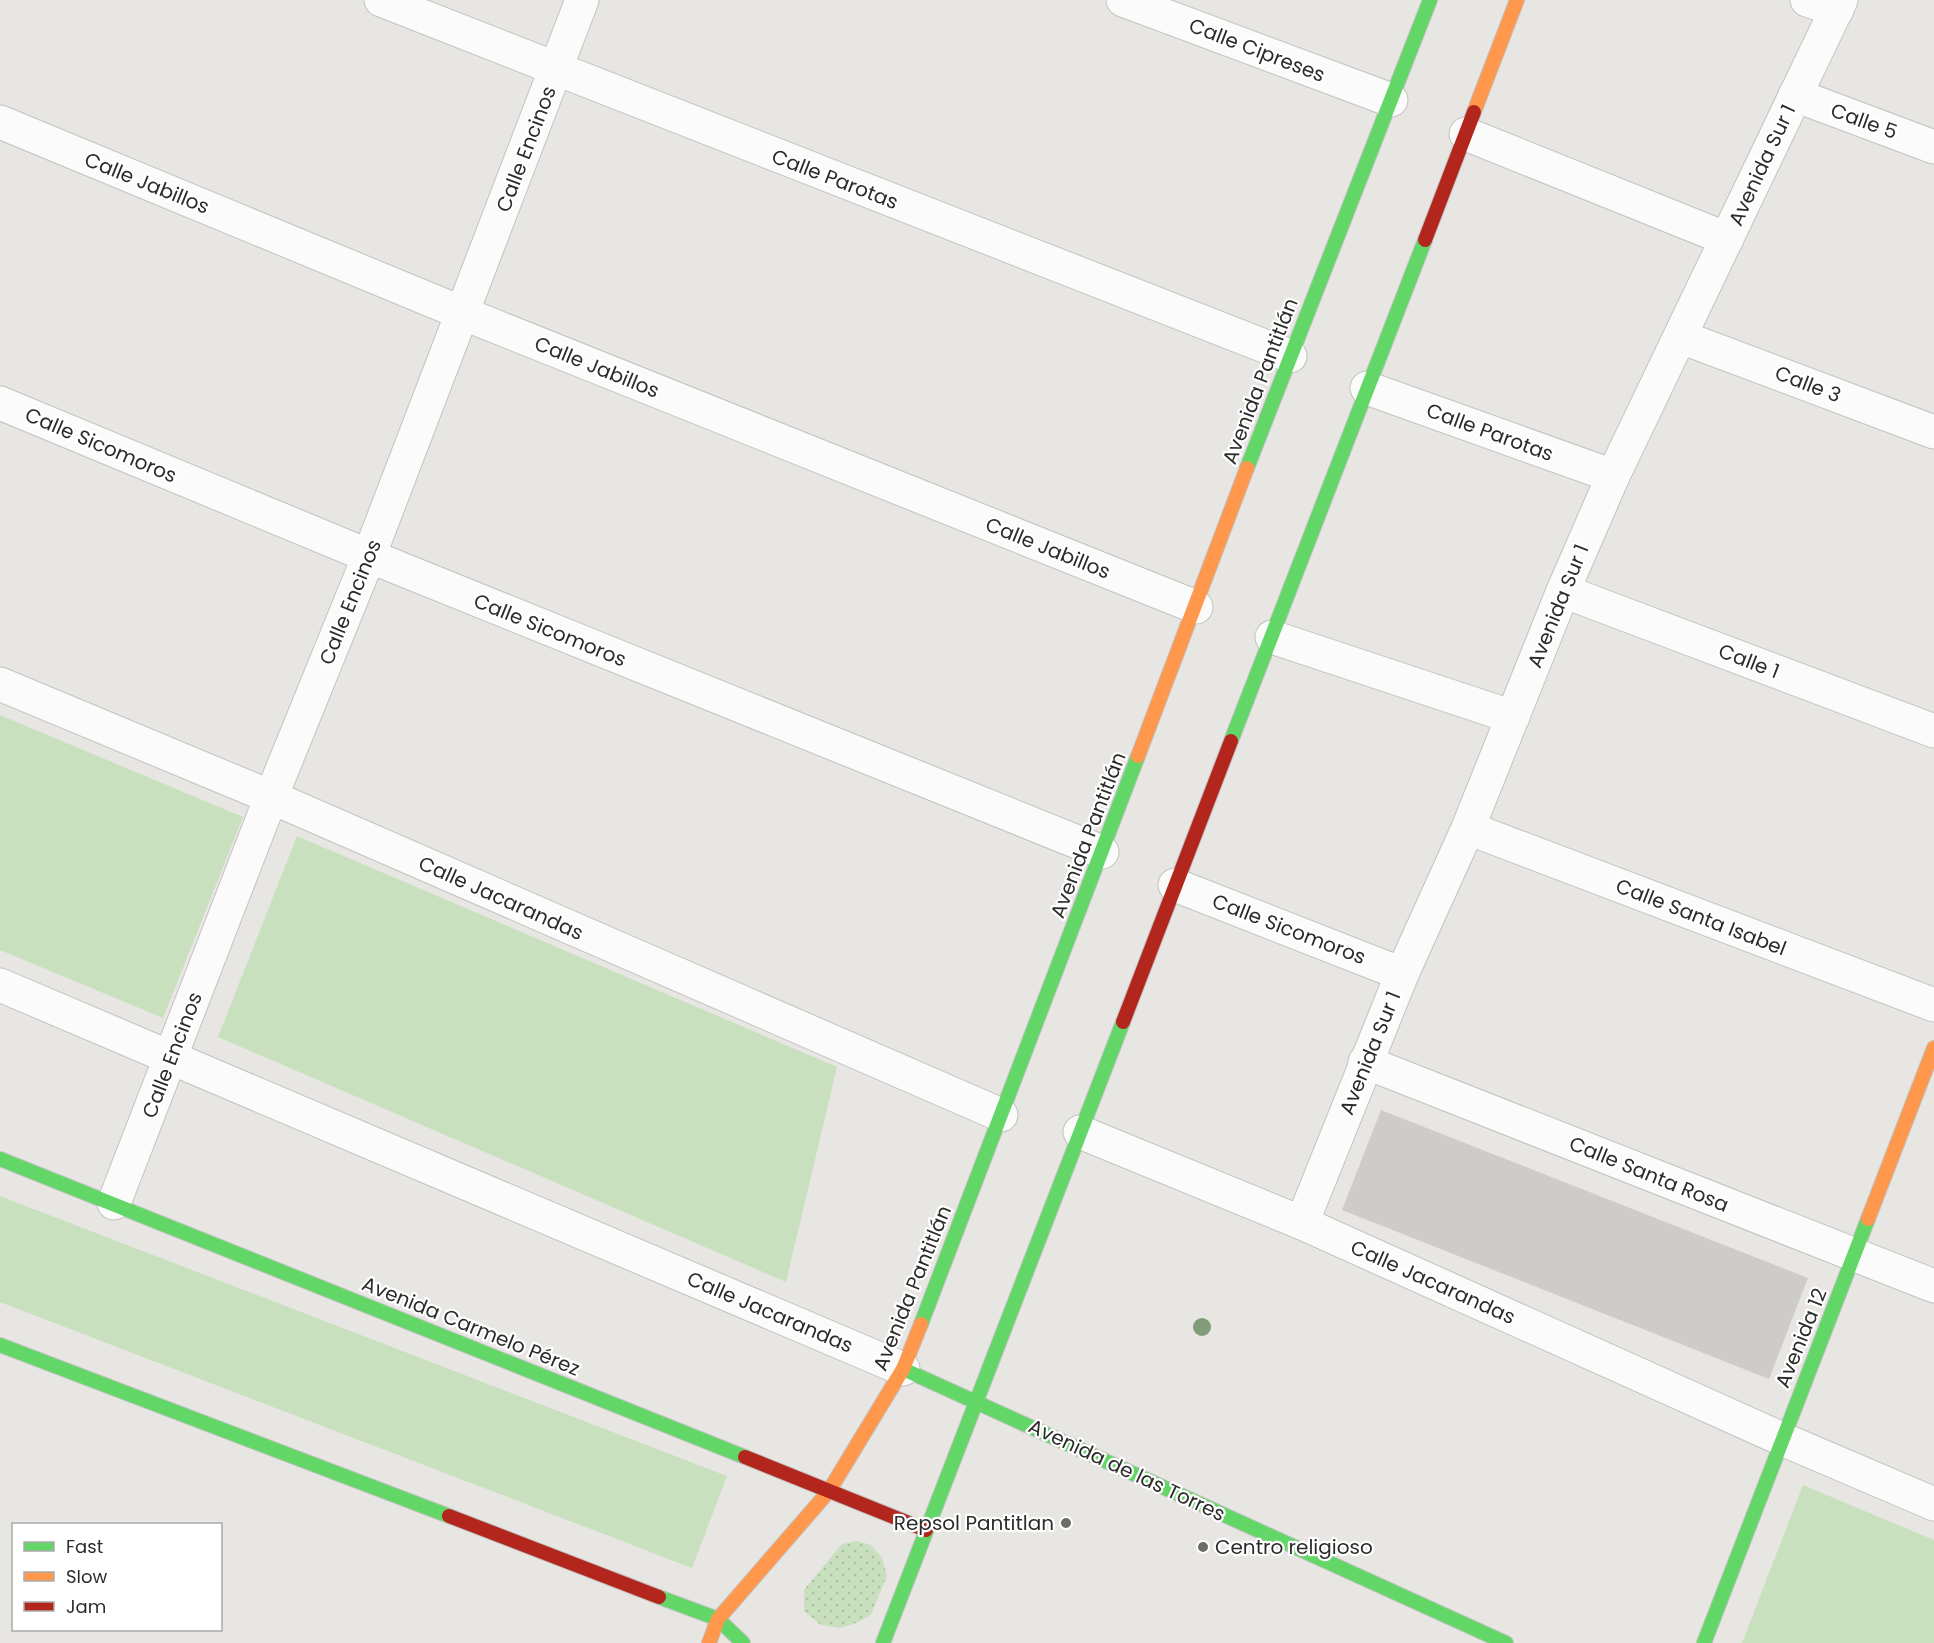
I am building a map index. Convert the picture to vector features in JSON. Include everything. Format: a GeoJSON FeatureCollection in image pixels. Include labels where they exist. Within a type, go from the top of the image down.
{"type":"FeatureCollection","features":[{"type":"Feature","properties":{"kind":"main road","name":"Avenida Pantitlán"},"geometry":{"type":"LineString","coordinates":[[709,1643],[718,1619],[829,1491],[903,1369],[1290,356],[1430,0]]}},
{"type":"Feature","properties":{"kind":"main road"},"geometry":{"type":"LineString","coordinates":[[883,1643],[1517,0]]}},
{"type":"Feature","properties":{"kind":"main road","name":"Avenida 12"},"geometry":{"type":"LineString","coordinates":[[1704,1643],[1934,1048]]}},
{"type":"Feature","properties":{"kind":"main road","name":"Avenida Carmelo Pérez"},"geometry":{"type":"LineString","coordinates":[[0,1159],[926,1530]]}},
{"type":"Feature","properties":{"kind":"main road"},"geometry":{"type":"LineString","coordinates":[[0,1345],[718,1619],[743,1643]]}},
{"type":"Feature","properties":{"kind":"main road","name":"Calle Jacarandas"},"geometry":{"type":"LineString","coordinates":[[903,1369],[976,1401]]}},
{"type":"Feature","properties":{"kind":"main road","name":"Avenida de las Torres"},"geometry":{"type":"LineString","coordinates":[[976,1401],[1506,1643]]}},
{"type":"Feature","properties":{"kind":"street","name":"Calle Parotas"},"geometry":{"type":"LineString","coordinates":[[381,0],[1290,356]]}},
{"type":"Feature","properties":{"kind":"street","name":"Calle Encinos"},"geometry":{"type":"LineString","coordinates":[[114,1203],[271,797],[369,556],[582,0]]}},
{"type":"Feature","properties":{"kind":"street","name":"Calle Cipreses"},"geometry":{"type":"LineString","coordinates":[[1123,0],[1391,100]]}},
{"type":"Feature","properties":{"kind":"street","name":"Avenida Sur 1"},"geometry":{"type":"LineString","coordinates":[[1302,1223],[1365,1062],[1468,828],[1563,591],[1613,476],[1795,95],[1828,3]]}},
{"type":"Feature","properties":{"kind":"street","name":"Calle 5"},"geometry":{"type":"LineString","coordinates":[[1795,95],[1934,147]]}},
{"type":"Feature","properties":{"kind":"street","name":"Calle Jabillos"},"geometry":{"type":"LineString","coordinates":[[0,122],[462,313],[1196,607]]}},
{"type":"Feature","properties":{"kind":"street"},"geometry":{"type":"LineString","coordinates":[[1466,134],[1727,238]]}},
{"type":"Feature","properties":{"kind":"street","name":"Calle 3"},"geometry":{"type":"LineString","coordinates":[[1681,337],[1934,432]]}},
{"type":"Feature","properties":{"kind":"street","name":"Calle Parotas"},"geometry":{"type":"LineString","coordinates":[[1367,388],[1613,476]]}},
{"type":"Feature","properties":{"kind":"street","name":"Calle Sicomoros"},"geometry":{"type":"LineString","coordinates":[[0,403],[369,556],[1102,852]]}},
{"type":"Feature","properties":{"kind":"street","name":"Calle 1"},"geometry":{"type":"LineString","coordinates":[[1563,591],[1934,731]]}},
{"type":"Feature","properties":{"kind":"street"},"geometry":{"type":"LineString","coordinates":[[1272,638],[1513,717]]}},
{"type":"Feature","properties":{"kind":"street","name":"Calle Jacarandas"},"geometry":{"type":"LineString","coordinates":[[0,684],[271,797],[1001,1115]]}},
{"type":"Feature","properties":{"kind":"street","name":"Calle Santa Isabel"},"geometry":{"type":"LineString","coordinates":[[1468,828],[1934,1005]]}},
{"type":"Feature","properties":{"kind":"street","name":"Calle Sicomoros"},"geometry":{"type":"LineString","coordinates":[[1176,885],[1402,974]]}},
{"type":"Feature","properties":{"kind":"street","name":"Calle Jacarandas"},"geometry":{"type":"LineString","coordinates":[[0,985],[903,1369]]}},
{"type":"Feature","properties":{"kind":"street","name":"Calle Santa Rosa"},"geometry":{"type":"LineString","coordinates":[[1365,1062],[1934,1286]]}},
{"type":"Feature","properties":{"kind":"street","name":"Calle Jacarandas"},"geometry":{"type":"LineString","coordinates":[[1080,1132],[1302,1223],[1782,1439]]}},
{"type":"Feature","properties":{"kind":"street"},"geometry":{"type":"LineString","coordinates":[[1782,1439],[1934,1504]]}},
{"type":"Feature","properties":{"kind":"green space"},"geometry":{"type":"Polygon","coordinates":[[[0,715],[243,817],[163,1018],[0,950],[0,715]]]}},
{"type":"Feature","properties":{"kind":"green space"},"geometry":{"type":"Polygon","coordinates":[[[297,836],[837,1067],[786,1282],[218,1037],[297,836]]]}},
{"type":"Feature","properties":{"kind":"green space"},"geometry":{"type":"Polygon","coordinates":[[[0,1196],[727,1476],[692,1568],[0,1302],[0,1196]]]}},
{"type":"Feature","properties":{"kind":"green space"},"geometry":{"type":"Polygon","coordinates":[[[1803,1485],[1934,1540],[1934,1643],[1742,1643],[1803,1485]]]}},
{"type":"Feature","properties":{"kind":"green space"},"geometry":{"type":"Polygon","coordinates":[[[857,1541],[871,1545],[882,1558],[887,1576],[871,1615],[840,1628],[821,1625],[804,1611],[804,1590],[842,1544],[857,1541]]]}},
{"type":"Feature","properties":{"kind":"building"},"geometry":{"type":"Polygon","coordinates":[[[1381,1110],[1808,1278],[1769,1379],[1342,1210],[1381,1110]]]}},
{"type":"Feature","properties":{"kind":"traffic: fast"},"geometry":{"type":"LineString","coordinates":[[1247,468],[1430,0]]}},
{"type":"Feature","properties":{"kind":"traffic: fast"},"geometry":{"type":"LineString","coordinates":[[1231,741],[1425,240]]}},
{"type":"Feature","properties":{"kind":"traffic: fast"},"geometry":{"type":"LineString","coordinates":[[921,1324],[1138,756]]}},
{"type":"Feature","properties":{"kind":"traffic: fast"},"geometry":{"type":"LineString","coordinates":[[883,1643],[1123,1022]]}},
{"type":"Feature","properties":{"kind":"traffic: fast"},"geometry":{"type":"LineString","coordinates":[[0,1159],[745,1457]]}},
{"type":"Feature","properties":{"kind":"traffic: fast"},"geometry":{"type":"LineString","coordinates":[[1704,1643],[1868,1219]]}},
{"type":"Feature","properties":{"kind":"traffic: fast"},"geometry":{"type":"LineString","coordinates":[[0,1345],[449,1516]]}},
{"type":"Feature","properties":{"kind":"traffic: fast"},"geometry":{"type":"LineString","coordinates":[[903,1369],[1506,1643]]}},
{"type":"Feature","properties":{"kind":"traffic: fast"},"geometry":{"type":"LineString","coordinates":[[659,1597],[718,1619],[743,1643]]}},
{"type":"Feature","properties":{"kind":"traffic: slow"},"geometry":{"type":"LineString","coordinates":[[1474,112],[1517,0]]}},
{"type":"Feature","properties":{"kind":"traffic: slow"},"geometry":{"type":"LineString","coordinates":[[1138,756],[1247,468]]}},
{"type":"Feature","properties":{"kind":"traffic: slow"},"geometry":{"type":"LineString","coordinates":[[1868,1219],[1934,1048]]}},
{"type":"Feature","properties":{"kind":"traffic: slow"},"geometry":{"type":"LineString","coordinates":[[709,1643],[718,1619],[829,1491],[903,1369],[921,1324]]}},
{"type":"Feature","properties":{"kind":"traffic: jam"},"geometry":{"type":"LineString","coordinates":[[1425,240],[1474,112]]}},
{"type":"Feature","properties":{"kind":"traffic: jam"},"geometry":{"type":"LineString","coordinates":[[1123,1022],[1231,741]]}},
{"type":"Feature","properties":{"kind":"traffic: jam"},"geometry":{"type":"LineString","coordinates":[[745,1457],[926,1530]]}},
{"type":"Feature","properties":{"kind":"traffic: jam"},"geometry":{"type":"LineString","coordinates":[[449,1516],[659,1597]]}},
{"type":"Feature","properties":{"kind":"place","name":"Repsol Pantitlan"},"geometry":{"type":"Point","coordinates":[1066,1523]}},
{"type":"Feature","properties":{"kind":"place","name":"Centro religioso"},"geometry":{"type":"Point","coordinates":[1203,1547]}}]}
